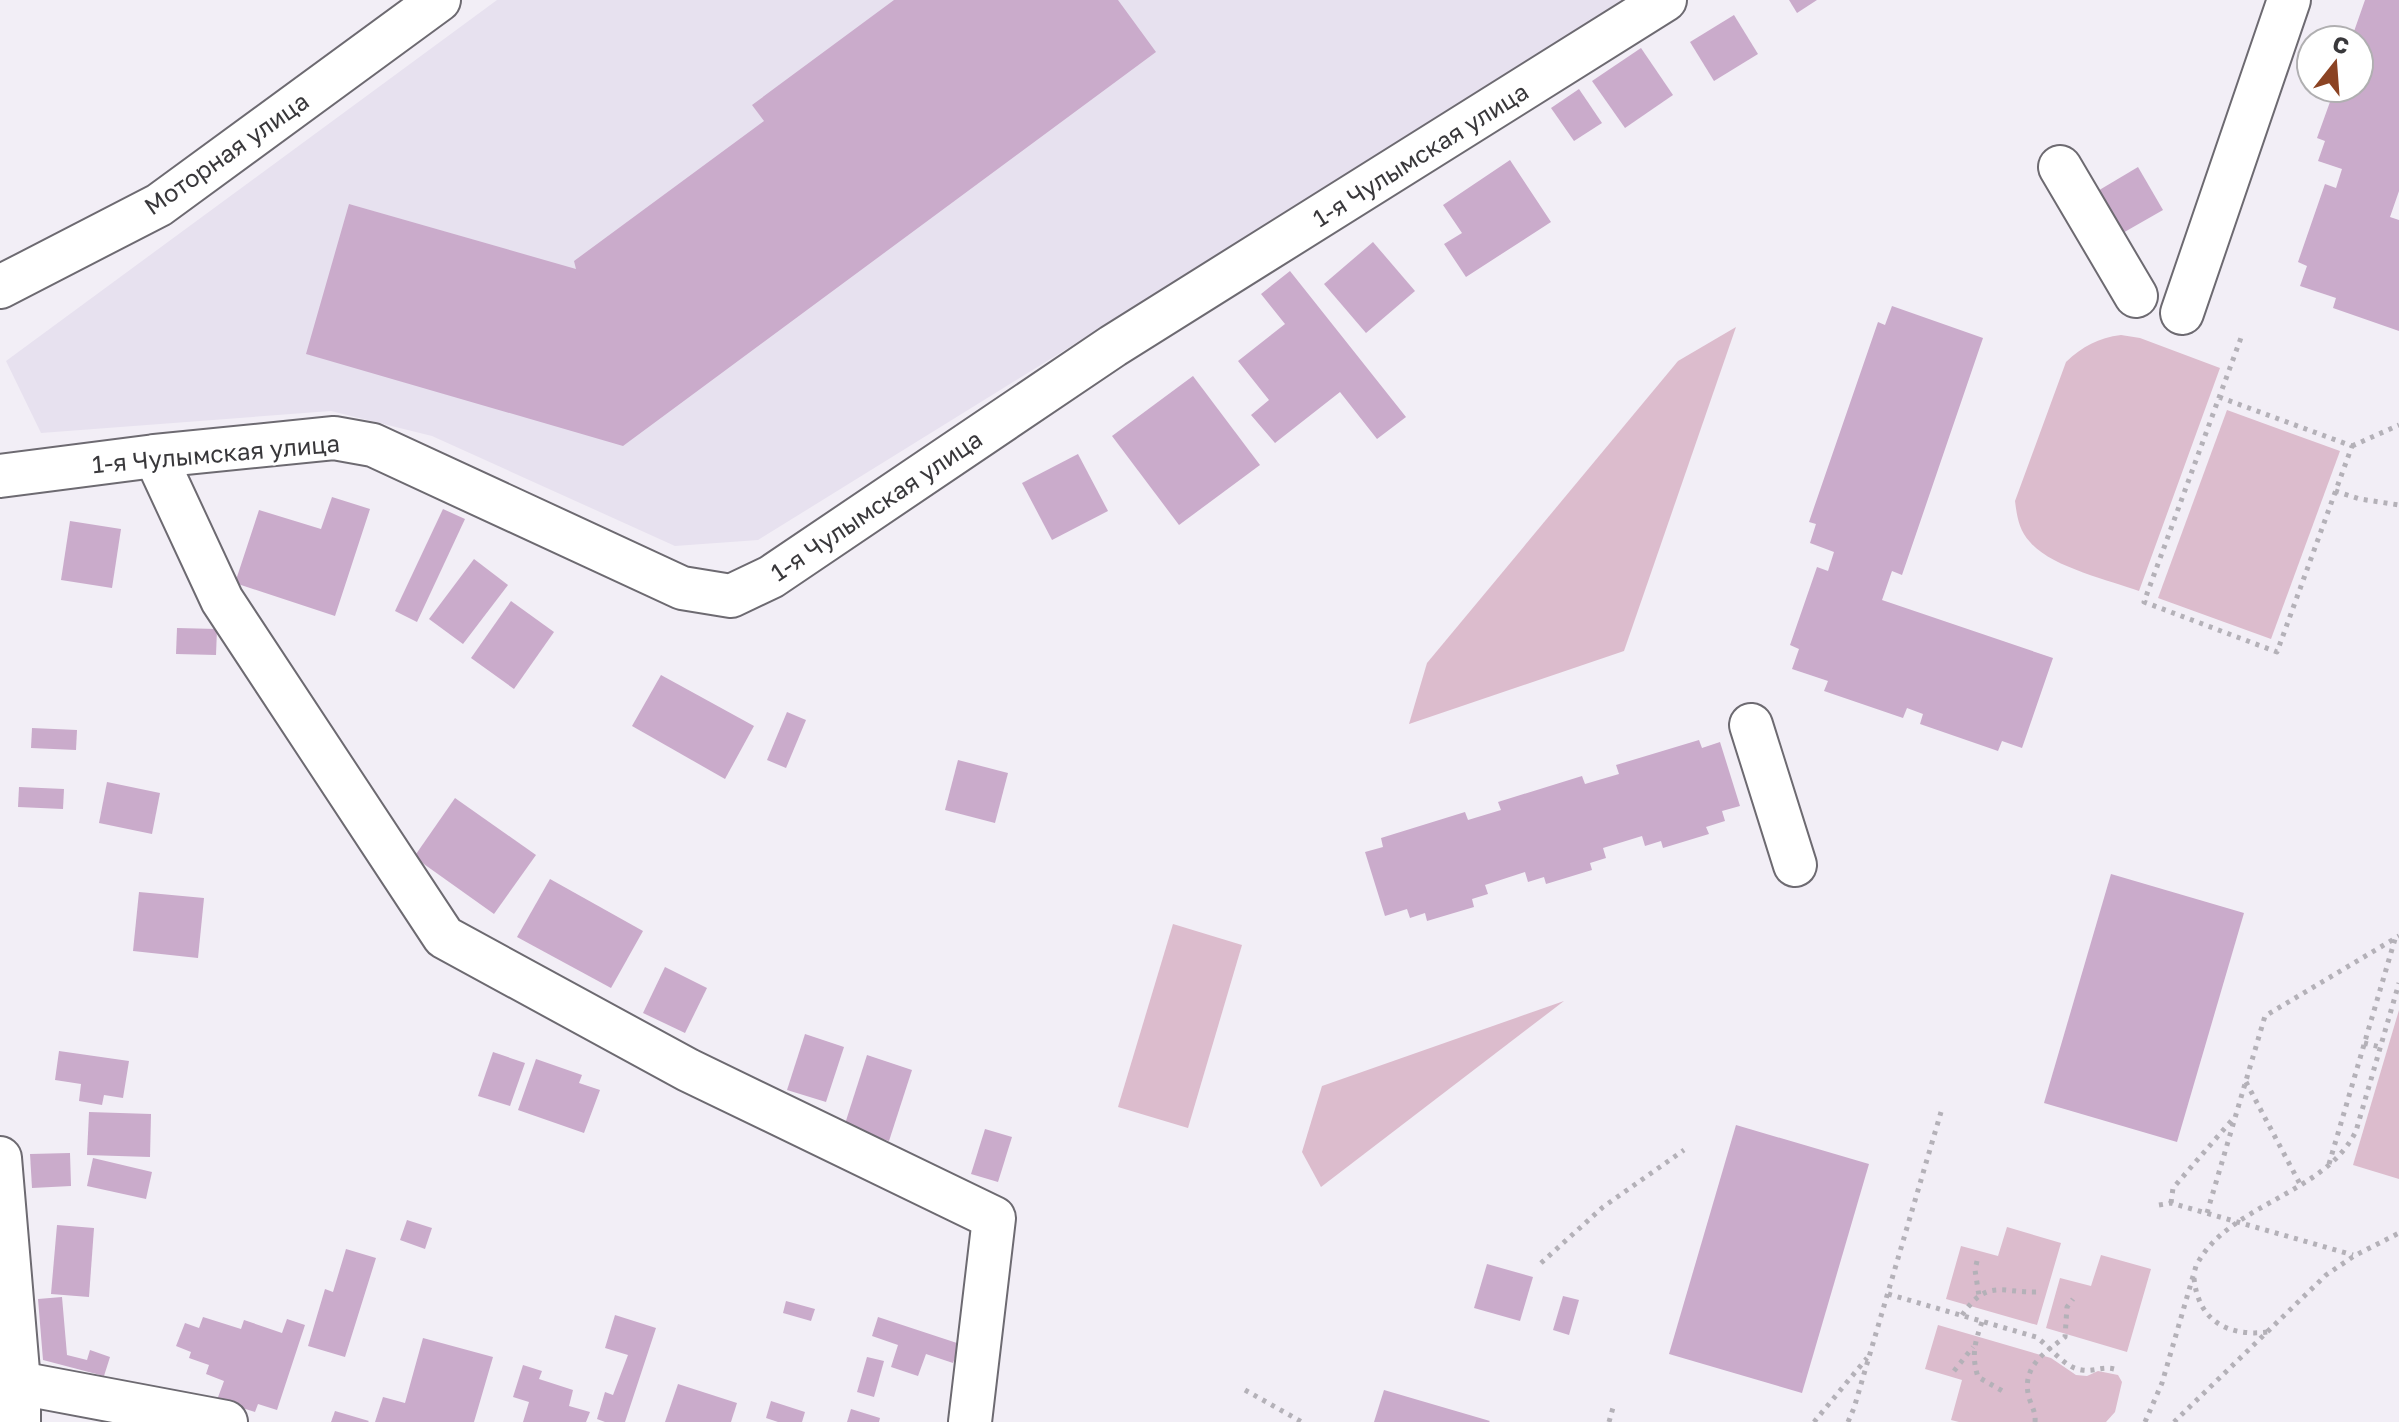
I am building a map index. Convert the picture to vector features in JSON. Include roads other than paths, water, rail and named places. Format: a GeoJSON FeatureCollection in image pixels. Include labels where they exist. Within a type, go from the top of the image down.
{"type":"FeatureCollection","features":[{"type":"Feature","properties":{"kind":"street","name":"Моторная улица"},"geometry":{"type":"LineString","coordinates":[[0,287],[159,205],[439,0]]}},
{"type":"Feature","properties":{"kind":"street","name":"1-я Чулымская улица"},"geometry":{"type":"LineString","coordinates":[[0,476],[334,438],[373,445],[682,588],[731,596],[771,577],[1113,346],[1665,0]]}},
{"type":"Feature","properties":{"kind":"street"},"geometry":{"type":"LineString","coordinates":[[2182,313],[2289,0]]}},
{"type":"Feature","properties":{"kind":"street"},"geometry":{"type":"LineString","coordinates":[[2060,167],[2136,296]]}},
{"type":"Feature","properties":{"kind":"street"},"geometry":{"type":"LineString","coordinates":[[155,456],[222,600],[444,937],[688,1070],[994,1218],[970,1422]]}},
{"type":"Feature","properties":{"kind":"street"},"geometry":{"type":"LineString","coordinates":[[1751,725],[1795,865]]}},
{"type":"Feature","properties":{"kind":"street"},"geometry":{"type":"LineString","coordinates":[[0,1158],[19,1402],[226,1422]]}}]}
